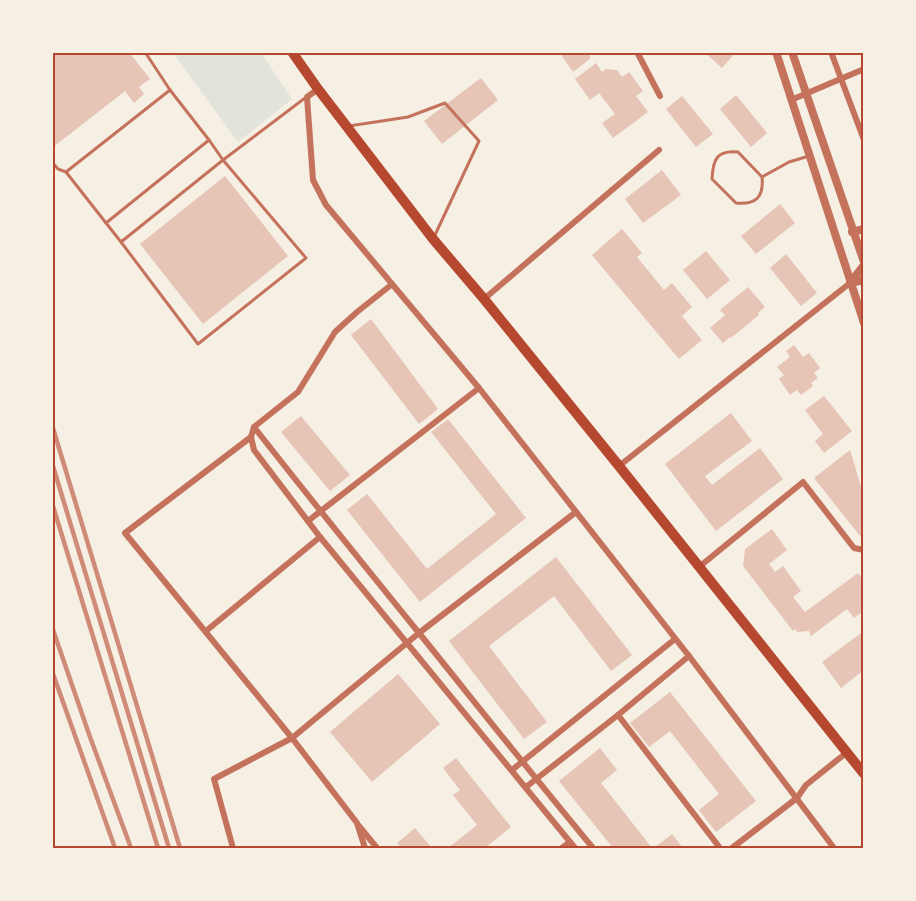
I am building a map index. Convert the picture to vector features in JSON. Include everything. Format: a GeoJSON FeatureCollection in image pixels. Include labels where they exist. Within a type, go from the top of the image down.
{"type":"FeatureCollection","features":[{"type":"Feature","properties":{"kind":"main road"},"geometry":{"type":"LineString","coordinates":[[292,52],[433,239],[619,466],[864,774]]}},
{"type":"Feature","properties":{"kind":"street"},"geometry":{"type":"LineString","coordinates":[[637,52],[660,96]]}},
{"type":"Feature","properties":{"kind":"street"},"geometry":{"type":"LineString","coordinates":[[776,52],[864,322]]}},
{"type":"Feature","properties":{"kind":"street"},"geometry":{"type":"LineString","coordinates":[[619,466],[850,284],[864,263],[792,52]]}},
{"type":"Feature","properties":{"kind":"street"},"geometry":{"type":"LineString","coordinates":[[831,52],[864,140]]}},
{"type":"Feature","properties":{"kind":"street"},"geometry":{"type":"LineString","coordinates":[[791,100],[864,69]]}},
{"type":"Feature","properties":{"kind":"street"},"geometry":{"type":"LineString","coordinates":[[318,88],[307,97],[313,180],[326,205],[479,388],[689,656],[834,849]]}},
{"type":"Feature","properties":{"kind":"street"},"geometry":{"type":"LineString","coordinates":[[484,299],[659,150]]}},
{"type":"Feature","properties":{"kind":"street"},"geometry":{"type":"LineString","coordinates":[[852,232],[864,229]]}},
{"type":"Feature","properties":{"kind":"street"},"geometry":{"type":"LineString","coordinates":[[850,284],[864,280]]}},
{"type":"Feature","properties":{"kind":"street"},"geometry":{"type":"LineString","coordinates":[[392,285],[335,332],[298,392],[254,427],[251,437],[254,450],[320,537],[575,849]]}},
{"type":"Feature","properties":{"kind":"street"},"geometry":{"type":"LineString","coordinates":[[308,521],[479,388]]}},
{"type":"Feature","properties":{"kind":"street"},"geometry":{"type":"LineString","coordinates":[[254,427],[593,849]]}},
{"type":"Feature","properties":{"kind":"street"},"geometry":{"type":"LineString","coordinates":[[251,437],[125,533],[292,738],[377,849]]}},
{"type":"Feature","properties":{"kind":"street"},"geometry":{"type":"LineString","coordinates":[[699,567],[803,482],[854,548],[864,550]]}},
{"type":"Feature","properties":{"kind":"street"},"geometry":{"type":"LineString","coordinates":[[233,849],[214,779],[292,738],[419,633],[576,512]]}},
{"type":"Feature","properties":{"kind":"street"},"geometry":{"type":"LineString","coordinates":[[206,631],[320,537]]}},
{"type":"Feature","properties":{"kind":"street"},"geometry":{"type":"LineString","coordinates":[[512,770],[675,639]]}},
{"type":"Feature","properties":{"kind":"street"},"geometry":{"type":"LineString","coordinates":[[526,787],[689,656]]}},
{"type":"Feature","properties":{"kind":"street"},"geometry":{"type":"LineString","coordinates":[[618,715],[720,849]]}},
{"type":"Feature","properties":{"kind":"street"},"geometry":{"type":"LineString","coordinates":[[732,849],[796,798],[806,785],[846,753]]}},
{"type":"Feature","properties":{"kind":"street"},"geometry":{"type":"LineString","coordinates":[[357,823],[365,849]]}},
{"type":"Feature","properties":{"kind":"street"},"geometry":{"type":"LineString","coordinates":[[562,849],[570,842]]}},
{"type":"Feature","properties":{"kind":"lane"},"geometry":{"type":"LineString","coordinates":[[52,162],[58,169],[66,172],[198,344],[306,258],[223,160],[170,90],[145,52]]}},
{"type":"Feature","properties":{"kind":"lane"},"geometry":{"type":"LineString","coordinates":[[66,172],[170,90]]}},
{"type":"Feature","properties":{"kind":"lane"},"geometry":{"type":"LineString","coordinates":[[120,242],[307,97]]}},
{"type":"Feature","properties":{"kind":"lane"},"geometry":{"type":"LineString","coordinates":[[347,126],[408,117],[445,103],[479,141],[433,239]]}},
{"type":"Feature","properties":{"kind":"lane"},"geometry":{"type":"LineString","coordinates":[[106,223],[209,141]]}},
{"type":"Feature","properties":{"kind":"lane"},"geometry":{"type":"LineString","coordinates":[[727,151],[738,152],[762,177],[763,188],[758,198],[748,204],[736,203],[712,179],[712,166],[717,156],[727,151]]}},
{"type":"Feature","properties":{"kind":"lane"},"geometry":{"type":"LineString","coordinates":[[762,177],[789,162],[809,156]]}},
{"type":"Feature","properties":{"kind":"shaded area"},"geometry":{"type":"Polygon","coordinates":[[[173,53],[261,53],[292,99],[238,142],[173,53]]]}},
{"type":"Feature","properties":{"kind":"building"},"geometry":{"type":"Polygon","coordinates":[[[52,52],[129,52],[150,79],[139,87],[144,94],[134,103],[125,91],[52,148],[52,52]]]}},
{"type":"Feature","properties":{"kind":"building"},"geometry":{"type":"Polygon","coordinates":[[[559,52],[587,52],[591,58],[573,72],[559,52]]]}},
{"type":"Feature","properties":{"kind":"building"},"geometry":{"type":"Polygon","coordinates":[[[704,52],[736,52],[722,68],[704,52]]]}},
{"type":"Feature","properties":{"kind":"building"},"geometry":{"type":"Polygon","coordinates":[[[596,63],[602,72],[606,69],[617,70],[622,77],[629,72],[643,91],[636,96],[648,112],[613,138],[602,123],[615,114],[599,93],[590,100],[575,79],[596,63]]]}},
{"type":"Feature","properties":{"kind":"building"},"geometry":{"type":"Polygon","coordinates":[[[481,78],[498,100],[442,144],[424,121],[481,78]]]}},
{"type":"Feature","properties":{"kind":"building"},"geometry":{"type":"Polygon","coordinates":[[[736,95],[767,133],[751,147],[720,109],[736,95]]]}},
{"type":"Feature","properties":{"kind":"building"},"geometry":{"type":"Polygon","coordinates":[[[682,96],[713,134],[696,147],[666,109],[682,96]]]}},
{"type":"Feature","properties":{"kind":"building"},"geometry":{"type":"Polygon","coordinates":[[[662,170],[681,195],[643,223],[625,199],[662,170]]]}},
{"type":"Feature","properties":{"kind":"building"},"geometry":{"type":"Polygon","coordinates":[[[225,176],[288,256],[203,324],[140,244],[225,176]]]}},
{"type":"Feature","properties":{"kind":"building"},"geometry":{"type":"Polygon","coordinates":[[[780,204],[795,223],[756,254],[741,236],[780,204]]]}},
{"type":"Feature","properties":{"kind":"building"},"geometry":{"type":"Polygon","coordinates":[[[622,229],[642,253],[637,257],[664,290],[672,283],[692,307],[682,316],[702,340],[679,359],[592,255],[622,229]]]}},
{"type":"Feature","properties":{"kind":"building"},"geometry":{"type":"Polygon","coordinates":[[[706,251],[730,280],[707,299],[683,270],[706,251]]]}},
{"type":"Feature","properties":{"kind":"building"},"geometry":{"type":"Polygon","coordinates":[[[786,254],[817,293],[801,306],[770,268],[786,254]]]}},
{"type":"Feature","properties":{"kind":"building"},"geometry":{"type":"Polygon","coordinates":[[[748,287],[765,307],[758,313],[759,315],[723,343],[710,328],[725,315],[720,310],[748,287]]]}},
{"type":"Feature","properties":{"kind":"building"},"geometry":{"type":"Polygon","coordinates":[[[371,319],[438,409],[419,424],[351,335],[371,319]]]}},
{"type":"Feature","properties":{"kind":"building"},"geometry":{"type":"Polygon","coordinates":[[[794,345],[803,357],[809,353],[820,368],[814,373],[818,378],[811,383],[813,386],[801,395],[797,390],[790,395],[779,379],[784,375],[777,367],[790,357],[786,351],[794,345]]]}},
{"type":"Feature","properties":{"kind":"building"},"geometry":{"type":"Polygon","coordinates":[[[824,396],[852,431],[824,453],[815,441],[823,434],[805,410],[824,396]]]}},
{"type":"Feature","properties":{"kind":"building"},"geometry":{"type":"Polygon","coordinates":[[[731,413],[752,441],[705,476],[712,485],[760,448],[783,479],[716,531],[665,464],[731,413]]]}},
{"type":"Feature","properties":{"kind":"building"},"geometry":{"type":"Polygon","coordinates":[[[301,416],[350,475],[330,491],[281,432],[301,416]]]}},
{"type":"Feature","properties":{"kind":"building"},"geometry":{"type":"Polygon","coordinates":[[[448,419],[526,518],[420,602],[347,510],[367,494],[427,569],[496,514],[431,432],[448,419]]]}},
{"type":"Feature","properties":{"kind":"building"},"geometry":{"type":"Polygon","coordinates":[[[850,450],[864,496],[864,541],[814,478],[850,450]]]}},
{"type":"Feature","properties":{"kind":"building"},"geometry":{"type":"Polygon","coordinates":[[[772,529],[787,550],[769,564],[775,572],[783,566],[801,591],[793,597],[805,612],[858,573],[864,581],[864,611],[854,618],[847,609],[811,636],[809,631],[797,632],[795,629],[793,631],[743,566],[745,549],[772,529]]]}},
{"type":"Feature","properties":{"kind":"building"},"geometry":{"type":"Polygon","coordinates":[[[556,557],[632,655],[611,671],[554,596],[489,646],[547,722],[524,739],[449,641],[556,557]]]}},
{"type":"Feature","properties":{"kind":"building"},"geometry":{"type":"Polygon","coordinates":[[[864,631],[864,670],[841,688],[822,662],[864,631]]]}},
{"type":"Feature","properties":{"kind":"building"},"geometry":{"type":"Polygon","coordinates":[[[398,674],[440,724],[372,782],[330,732],[398,674]]]}},
{"type":"Feature","properties":{"kind":"building"},"geometry":{"type":"Polygon","coordinates":[[[670,692],[756,801],[716,832],[699,810],[719,794],[670,731],[649,747],[630,723],[670,692]]]}},
{"type":"Feature","properties":{"kind":"building"},"geometry":{"type":"Polygon","coordinates":[[[600,748],[617,770],[601,783],[652,848],[613,848],[559,781],[600,748]]]}},
{"type":"Feature","properties":{"kind":"building"},"geometry":{"type":"Polygon","coordinates":[[[456,758],[511,827],[485,848],[448,848],[477,825],[453,795],[460,790],[443,768],[456,758]]]}},
{"type":"Feature","properties":{"kind":"building"},"geometry":{"type":"Polygon","coordinates":[[[415,828],[432,848],[402,848],[397,843],[415,828]]]}},
{"type":"Feature","properties":{"kind":"building"},"geometry":{"type":"Polygon","coordinates":[[[672,834],[683,848],[654,848],[672,834]]]}},
{"type":"Feature","properties":{"kind":"railway"},"geometry":{"type":"LineString","coordinates":[[52,425],[180,848]]}},
{"type":"Feature","properties":{"kind":"railway"},"geometry":{"type":"LineString","coordinates":[[52,463],[169,848]]}},
{"type":"Feature","properties":{"kind":"railway"},"geometry":{"type":"LineString","coordinates":[[52,503],[158,848]]}},
{"type":"Feature","properties":{"kind":"railway"},"geometry":{"type":"LineString","coordinates":[[52,627],[131,848]]}},
{"type":"Feature","properties":{"kind":"railway"},"geometry":{"type":"LineString","coordinates":[[52,671],[115,848]]}}]}
